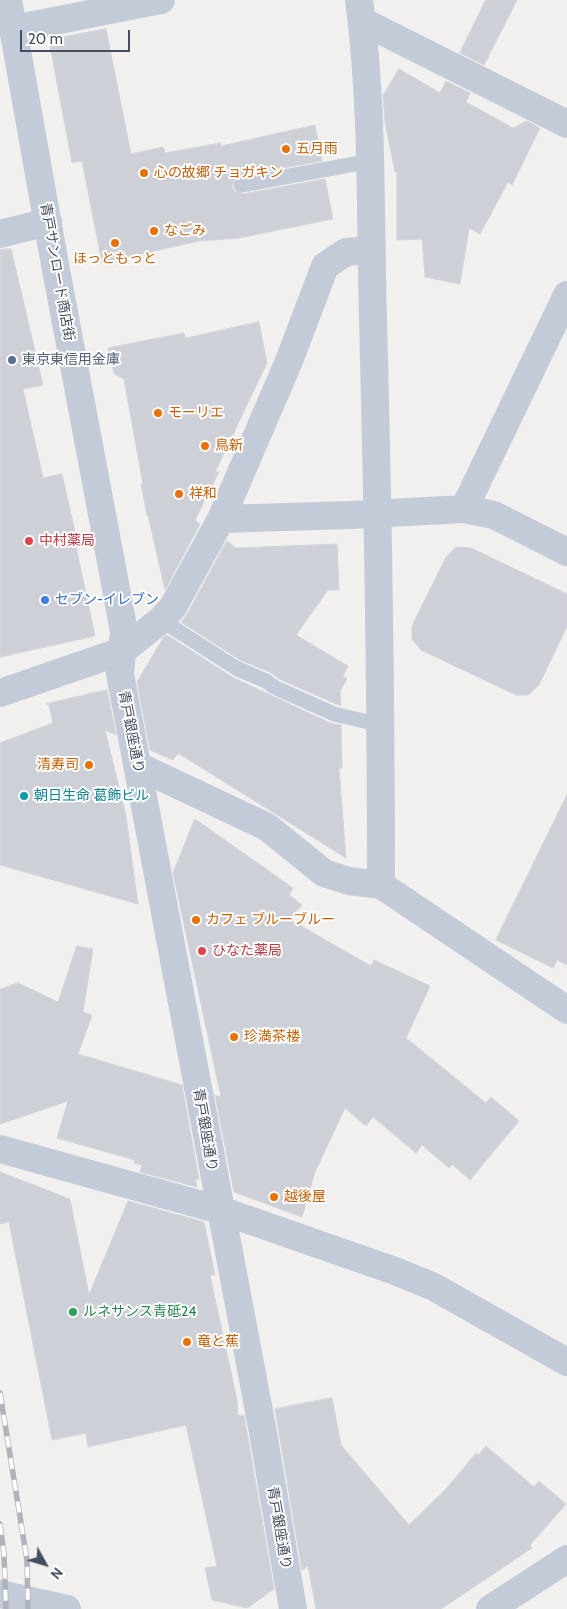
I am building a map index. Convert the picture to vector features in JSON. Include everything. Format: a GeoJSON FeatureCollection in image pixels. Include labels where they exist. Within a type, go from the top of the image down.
{"type":"FeatureCollection","features":[{"type":"Feature","properties":{"kind":"street","name":"青戸サンロード商店街"},"geometry":{"type":"LineString","coordinates":[[8,0],[123,641]]}},
{"type":"Feature","properties":{"kind":"street"},"geometry":{"type":"LineString","coordinates":[[13,29],[161,0]]}},
{"type":"Feature","properties":{"kind":"street"},"geometry":{"type":"LineString","coordinates":[[365,7],[392,36],[567,124]]}},
{"type":"Feature","properties":{"kind":"street"},"geometry":{"type":"LineString","coordinates":[[365,7],[371,161],[371,250],[378,514],[381,885]]}},
{"type":"Feature","properties":{"kind":"street"},"geometry":{"type":"LineString","coordinates":[[0,234],[48,222]]}},
{"type":"Feature","properties":{"kind":"street"},"geometry":{"type":"LineString","coordinates":[[0,693],[123,641],[162,620],[172,607],[221,519],[289,361],[325,266],[346,252],[371,250]]}},
{"type":"Feature","properties":{"kind":"street"},"geometry":{"type":"LineString","coordinates":[[464,509],[567,295]]}},
{"type":"Feature","properties":{"kind":"street"},"geometry":{"type":"LineString","coordinates":[[221,519],[464,509],[494,515],[567,552]]}},
{"type":"Feature","properties":{"kind":"street","name":"青戸銀座通り"},"geometry":{"type":"LineString","coordinates":[[123,641],[120,674],[262,1427],[293,1609]]}},
{"type":"Feature","properties":{"kind":"street"},"geometry":{"type":"LineString","coordinates":[[138,766],[267,827],[324,873],[349,882],[381,885],[567,1010]]}},
{"type":"Feature","properties":{"kind":"street"},"geometry":{"type":"LineString","coordinates":[[0,1150],[220,1210],[395,1270],[434,1286],[567,1362]]}},
{"type":"Feature","properties":{"kind":"street"},"geometry":{"type":"LineString","coordinates":[[490,1609],[567,1559]]}},
{"type":"Feature","properties":{"kind":"street"},"geometry":{"type":"LineString","coordinates":[[0,1594],[67,1609]]}},
{"type":"Feature","properties":{"kind":"lane"},"geometry":{"type":"LineString","coordinates":[[241,185],[371,161]]}},
{"type":"Feature","properties":{"kind":"lane"},"geometry":{"type":"LineString","coordinates":[[162,620],[236,668],[266,681],[274,687],[334,714],[381,724]]}},
{"type":"Feature","properties":{"kind":"building"},"geometry":{"type":"Polygon","coordinates":[[[486,0],[517,0],[484,65],[460,53],[486,0]]]}},
{"type":"Feature","properties":{"kind":"building"},"geometry":{"type":"Polygon","coordinates":[[[106,29],[131,154],[163,147],[165,153],[220,143],[221,146],[315,125],[322,161],[239,176],[235,178],[232,186],[234,191],[243,194],[325,179],[333,219],[239,238],[199,241],[102,263],[82,161],[72,163],[49,40],[106,29]]]}},
{"type":"Feature","properties":{"kind":"building"},"geometry":{"type":"Polygon","coordinates":[[[399,69],[440,93],[446,81],[470,93],[466,102],[513,128],[527,121],[540,128],[512,185],[508,182],[480,234],[469,228],[460,284],[425,277],[422,239],[397,240],[397,173],[395,172],[385,122],[383,96],[399,69]]]}},
{"type":"Feature","properties":{"kind":"building"},"geometry":{"type":"Polygon","coordinates":[[[11,249],[43,385],[23,389],[43,478],[62,474],[95,636],[0,657],[0,250],[11,249]]]}},
{"type":"Feature","properties":{"kind":"building"},"geometry":{"type":"Polygon","coordinates":[[[259,322],[267,363],[215,472],[219,472],[195,520],[200,524],[165,590],[147,516],[124,379],[114,374],[108,348],[184,333],[185,338],[259,322]]]}},
{"type":"Feature","properties":{"kind":"building"},"geometry":{"type":"Polygon","coordinates":[[[227,541],[236,548],[337,544],[339,590],[328,590],[296,635],[348,666],[343,676],[347,679],[340,691],[341,706],[279,679],[270,672],[240,660],[181,622],[227,541]]]}},
{"type":"Feature","properties":{"kind":"building"},"geometry":{"type":"Polygon","coordinates":[[[456,547],[471,548],[567,594],[567,626],[539,685],[528,695],[516,695],[421,650],[412,639],[412,626],[446,557],[456,547]]]}},
{"type":"Feature","properties":{"kind":"building"},"geometry":{"type":"Polygon","coordinates":[[[167,635],[232,677],[330,723],[341,725],[342,768],[339,768],[346,858],[178,753],[173,760],[150,750],[137,682],[163,638],[167,635]]]}},
{"type":"Feature","properties":{"kind":"building"},"geometry":{"type":"Polygon","coordinates":[[[107,690],[116,735],[105,730],[126,816],[138,904],[0,865],[0,743],[53,723],[49,705],[46,704],[107,690]]]}},
{"type":"Feature","properties":{"kind":"building"},"geometry":{"type":"Polygon","coordinates":[[[567,795],[567,965],[557,960],[553,968],[496,940],[567,795]]]}},
{"type":"Feature","properties":{"kind":"building"},"geometry":{"type":"Polygon","coordinates":[[[195,819],[293,888],[289,895],[302,905],[289,919],[371,966],[374,960],[430,986],[406,1038],[486,1103],[491,1097],[519,1121],[470,1180],[452,1164],[449,1168],[422,1145],[416,1153],[373,1117],[366,1126],[345,1108],[315,1172],[302,1217],[234,1192],[215,1095],[221,1097],[173,873],[195,819]]]}},
{"type":"Feature","properties":{"kind":"building"},"geometry":{"type":"Polygon","coordinates":[[[77,946],[93,949],[83,1012],[92,1015],[78,1054],[182,1085],[199,1180],[195,1178],[197,1187],[140,1172],[142,1165],[134,1163],[135,1160],[57,1138],[68,1101],[0,1124],[0,989],[18,983],[58,1002],[77,946]]]}},
{"type":"Feature","properties":{"kind":"building"},"geometry":{"type":"Polygon","coordinates":[[[0,1172],[70,1199],[89,1295],[128,1201],[204,1222],[215,1275],[210,1275],[237,1400],[238,1416],[244,1415],[274,1589],[247,1608],[212,1600],[205,1568],[217,1566],[186,1425],[88,1447],[86,1433],[52,1440],[9,1222],[0,1224],[0,1172]]]}},
{"type":"Feature","properties":{"kind":"building"},"geometry":{"type":"Polygon","coordinates":[[[332,1398],[341,1445],[409,1525],[446,1489],[476,1453],[478,1455],[486,1446],[534,1487],[539,1481],[566,1504],[530,1545],[532,1548],[441,1609],[316,1609],[308,1566],[302,1570],[275,1409],[332,1398]]]}},
{"type":"Feature","properties":{"kind":"railway"},"geometry":{"type":"LineString","coordinates":[[0,1393],[27,1560],[28,1609]]}},
{"type":"Feature","properties":{"kind":"railway"},"geometry":{"type":"LineString","coordinates":[[0,1524],[4,1554],[6,1609]]}},
{"type":"Feature","properties":{"kind":"place","name":"五月雨"},"geometry":{"type":"Point","coordinates":[286,149]}},
{"type":"Feature","properties":{"kind":"place","name":"心の故郷 チョガキン"},"geometry":{"type":"Point","coordinates":[144,173]}},
{"type":"Feature","properties":{"kind":"place","name":"なごみ"},"geometry":{"type":"Point","coordinates":[154,231]}},
{"type":"Feature","properties":{"kind":"place","name":"ほっともっと"},"geometry":{"type":"Point","coordinates":[115,243]}},
{"type":"Feature","properties":{"kind":"place","name":"東京東信用金庫"},"geometry":{"type":"Point","coordinates":[12,360]}},
{"type":"Feature","properties":{"kind":"place","name":"モーリエ"},"geometry":{"type":"Point","coordinates":[158,413]}},
{"type":"Feature","properties":{"kind":"place","name":"鳥新"},"geometry":{"type":"Point","coordinates":[205,446]}},
{"type":"Feature","properties":{"kind":"place","name":"祥和"},"geometry":{"type":"Point","coordinates":[179,494]}},
{"type":"Feature","properties":{"kind":"place","name":"中村薬局"},"geometry":{"type":"Point","coordinates":[29,541]}},
{"type":"Feature","properties":{"kind":"place","name":"セブン-イレブン"},"geometry":{"type":"Point","coordinates":[45,600]}},
{"type":"Feature","properties":{"kind":"place","name":"清寿司"},"geometry":{"type":"Point","coordinates":[89,765]}},
{"type":"Feature","properties":{"kind":"place","name":"朝日生命 葛飾ビル"},"geometry":{"type":"Point","coordinates":[24,796]}},
{"type":"Feature","properties":{"kind":"place","name":"カフェ ブルーブルー"},"geometry":{"type":"Point","coordinates":[196,920]}},
{"type":"Feature","properties":{"kind":"place","name":"ひなた薬局"},"geometry":{"type":"Point","coordinates":[202,951]}},
{"type":"Feature","properties":{"kind":"place","name":"珍満茶楼"},"geometry":{"type":"Point","coordinates":[234,1037]}},
{"type":"Feature","properties":{"kind":"place","name":"越後屋"},"geometry":{"type":"Point","coordinates":[274,1197]}},
{"type":"Feature","properties":{"kind":"place","name":"ルネサンス青砥24"},"geometry":{"type":"Point","coordinates":[73,1312]}},
{"type":"Feature","properties":{"kind":"place","name":"竜と蕉"},"geometry":{"type":"Point","coordinates":[187,1342]}}]}
